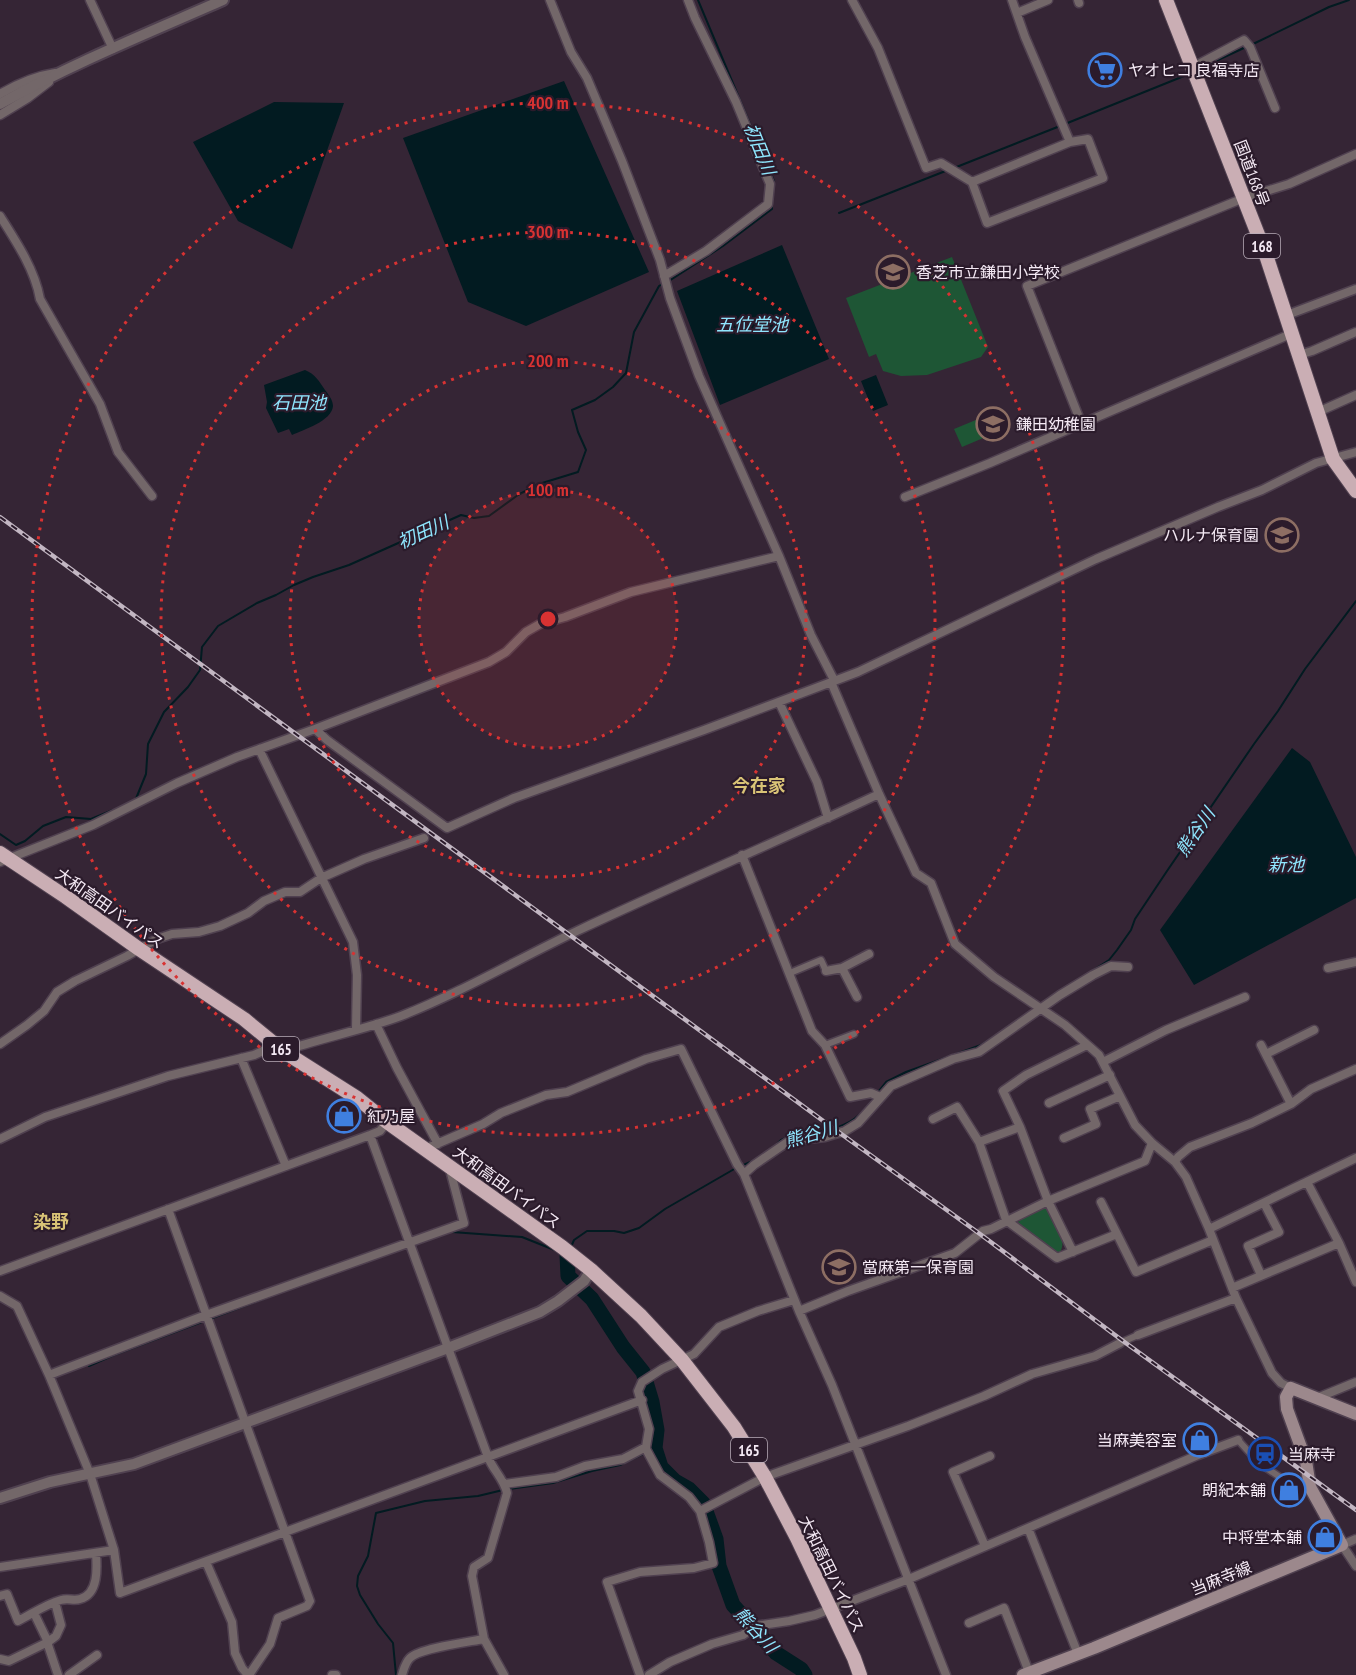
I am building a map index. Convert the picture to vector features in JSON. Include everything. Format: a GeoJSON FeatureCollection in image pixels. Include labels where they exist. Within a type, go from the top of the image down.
{"type":"FeatureCollection","features":[{"type":"Feature","properties":{"kind":"highway","name":"国道168号"},"geometry":{"type":"LineString","coordinates":[[1166,0],[1244,198],[1287,315],[1333,459],[1356,491]]}},
{"type":"Feature","properties":{"kind":"highway","name":"大和高田バイパス"},"geometry":{"type":"LineString","coordinates":[[3,858],[244,1019],[280,1048],[357,1098],[387,1122],[431,1147],[449,1166],[562,1247],[586,1271],[641,1316],[682,1360],[734,1427],[765,1477],[797,1538],[860,1675]]}},
{"type":"Feature","properties":{"kind":"main road"},"geometry":{"type":"LineString","coordinates":[[1342,1545],[1310,1488],[1306,1461],[1287,1409],[1286,1397],[1291,1388],[1356,1414]]}},
{"type":"Feature","properties":{"kind":"main road","name":"当麻寺線"},"geometry":{"type":"LineString","coordinates":[[1026,1674],[1342,1545]]}},
{"type":"Feature","properties":{"kind":"street"},"geometry":{"type":"LineString","coordinates":[[90,0],[113,49]]}},
{"type":"Feature","properties":{"kind":"street"},"geometry":{"type":"LineString","coordinates":[[0,104],[64,71],[223,0]]}},
{"type":"Feature","properties":{"kind":"street"},"geometry":{"type":"LineString","coordinates":[[550,0],[571,52],[587,78],[622,161],[660,260],[699,376],[779,556],[879,794],[916,873],[931,883],[955,944],[994,977],[1065,1025],[1099,1055],[1135,1125],[1175,1162],[1186,1178],[1236,1298],[1272,1373],[1281,1383],[1291,1388]]}},
{"type":"Feature","properties":{"kind":"street"},"geometry":{"type":"LineString","coordinates":[[665,280],[768,204],[770,184],[736,102],[688,0]]}},
{"type":"Feature","properties":{"kind":"street"},"geometry":{"type":"LineString","coordinates":[[852,0],[878,48],[926,168],[941,163],[972,182],[987,223],[1103,178],[1088,139],[1070,142],[972,182]]}},
{"type":"Feature","properties":{"kind":"street"},"geometry":{"type":"LineString","coordinates":[[1012,0],[1025,37],[1070,142]]}},
{"type":"Feature","properties":{"kind":"street"},"geometry":{"type":"LineString","coordinates":[[1017,13],[1048,0]]}},
{"type":"Feature","properties":{"kind":"street"},"geometry":{"type":"LineString","coordinates":[[1193,67],[1244,40],[1249,45],[1275,108]]}},
{"type":"Feature","properties":{"kind":"street"},"geometry":{"type":"LineString","coordinates":[[0,94],[38,76],[64,71]]}},
{"type":"Feature","properties":{"kind":"street"},"geometry":{"type":"LineString","coordinates":[[0,115],[28,98],[64,71]]}},
{"type":"Feature","properties":{"kind":"street"},"geometry":{"type":"LineString","coordinates":[[1082,425],[1027,286],[1244,198],[1289,184],[1356,154]]}},
{"type":"Feature","properties":{"kind":"street"},"geometry":{"type":"LineString","coordinates":[[0,216],[25,259],[38,287],[40,299],[100,404],[118,452],[152,496]]}},
{"type":"Feature","properties":{"kind":"street"},"geometry":{"type":"LineString","coordinates":[[1287,315],[1356,289]]}},
{"type":"Feature","properties":{"kind":"street"},"geometry":{"type":"LineString","coordinates":[[1299,355],[1356,332]]}},
{"type":"Feature","properties":{"kind":"street"},"geometry":{"type":"LineString","coordinates":[[905,497],[1082,425],[1293,333]]}},
{"type":"Feature","properties":{"kind":"street"},"geometry":{"type":"LineString","coordinates":[[1318,412],[1356,394]]}},
{"type":"Feature","properties":{"kind":"street"},"geometry":{"type":"LineString","coordinates":[[315,729],[447,828],[514,798],[858,672],[1096,560],[1262,490],[1316,463],[1356,452]]}},
{"type":"Feature","properties":{"kind":"street"},"geometry":{"type":"LineString","coordinates":[[3,858],[93,825],[177,783],[259,749],[489,662],[506,652],[526,632],[540,624],[631,592],[779,556]]}},
{"type":"Feature","properties":{"kind":"street"},"geometry":{"type":"LineString","coordinates":[[778,702],[817,782],[828,818]]}},
{"type":"Feature","properties":{"kind":"street"},"geometry":{"type":"LineString","coordinates":[[259,749],[353,942],[357,975],[356,1029]]}},
{"type":"Feature","properties":{"kind":"street"},"geometry":{"type":"LineString","coordinates":[[0,1139],[45,1117],[168,1076],[376,1024],[399,1016],[445,997],[574,932],[879,794]]}},
{"type":"Feature","properties":{"kind":"street"},"geometry":{"type":"LineString","coordinates":[[0,1044],[44,1011],[57,992],[157,939],[172,934],[199,932],[220,926],[248,913],[264,901],[285,892],[300,892],[321,878],[364,859],[424,838]]}},
{"type":"Feature","properties":{"kind":"street"},"geometry":{"type":"LineString","coordinates":[[742,855],[812,1032],[825,1045],[850,1097],[871,1093],[880,1097]]}},
{"type":"Feature","properties":{"kind":"street"},"geometry":{"type":"LineString","coordinates":[[790,973],[821,960],[826,971],[842,968],[869,954]]}},
{"type":"Feature","properties":{"kind":"street"},"geometry":{"type":"LineString","coordinates":[[1328,968],[1356,963]]}},
{"type":"Feature","properties":{"kind":"street"},"geometry":{"type":"LineString","coordinates":[[744,1174],[789,1141],[825,1137],[845,1131],[858,1123],[891,1086],[953,1059],[979,1052],[1060,995],[1102,970],[1111,966],[1128,967]]}},
{"type":"Feature","properties":{"kind":"street"},"geometry":{"type":"LineString","coordinates":[[842,968],[857,997]]}},
{"type":"Feature","properties":{"kind":"street"},"geometry":{"type":"LineString","coordinates":[[1103,1062],[1166,1030],[1245,997]]}},
{"type":"Feature","properties":{"kind":"street"},"geometry":{"type":"LineString","coordinates":[[376,1024],[431,1147],[483,1124],[501,1113],[546,1095],[567,1092],[646,1059],[681,1049],[744,1174],[794,1300],[832,1385],[946,1675]]}},
{"type":"Feature","properties":{"kind":"street"},"geometry":{"type":"LineString","coordinates":[[1266,1054],[1314,1029]]}},
{"type":"Feature","properties":{"kind":"street"},"geometry":{"type":"LineString","coordinates":[[825,1045],[854,1034]]}},
{"type":"Feature","properties":{"kind":"street"},"geometry":{"type":"LineString","coordinates":[[1073,1252],[1048,1201],[1020,1127],[1003,1091],[1026,1075],[1087,1045]]}},
{"type":"Feature","properties":{"kind":"street"},"geometry":{"type":"LineString","coordinates":[[1261,1045],[1291,1104]]}},
{"type":"Feature","properties":{"kind":"street"},"geometry":{"type":"LineString","coordinates":[[241,1058],[286,1166]]}},
{"type":"Feature","properties":{"kind":"street"},"geometry":{"type":"LineString","coordinates":[[1175,1162],[1190,1147],[1252,1123],[1291,1104],[1311,1089],[1355,1071]]}},
{"type":"Feature","properties":{"kind":"street"},"geometry":{"type":"LineString","coordinates":[[1049,1104],[1110,1075]]}},
{"type":"Feature","properties":{"kind":"street"},"geometry":{"type":"LineString","coordinates":[[1064,1138],[1096,1124],[1090,1108],[1119,1096]]}},
{"type":"Feature","properties":{"kind":"street"},"geometry":{"type":"LineString","coordinates":[[933,1119],[957,1107],[979,1142],[1006,1220],[1057,1258],[1117,1234]]}},
{"type":"Feature","properties":{"kind":"street"},"geometry":{"type":"LineString","coordinates":[[0,1271],[370,1136],[380,1131],[387,1122]]}},
{"type":"Feature","properties":{"kind":"street"},"geometry":{"type":"LineString","coordinates":[[979,1142],[1020,1127]]}},
{"type":"Feature","properties":{"kind":"street"},"geometry":{"type":"LineString","coordinates":[[370,1136],[488,1457],[505,1487],[488,1558],[474,1568],[472,1576],[484,1639],[504,1675]]}},
{"type":"Feature","properties":{"kind":"street"},"geometry":{"type":"LineString","coordinates":[[799,1311],[955,1253],[983,1231],[1145,1161],[1152,1143]]}},
{"type":"Feature","properties":{"kind":"street"},"geometry":{"type":"LineString","coordinates":[[1209,1229],[1356,1158]]}},
{"type":"Feature","properties":{"kind":"street"},"geometry":{"type":"LineString","coordinates":[[49,1375],[206,1315],[464,1223],[449,1166]]}},
{"type":"Feature","properties":{"kind":"street"},"geometry":{"type":"LineString","coordinates":[[1307,1182],[1356,1282]]}},
{"type":"Feature","properties":{"kind":"street"},"geometry":{"type":"LineString","coordinates":[[1101,1202],[1136,1272],[1213,1240]]}},
{"type":"Feature","properties":{"kind":"street"},"geometry":{"type":"LineString","coordinates":[[1261,1275],[1248,1246],[1279,1232],[1264,1203]]}},
{"type":"Feature","properties":{"kind":"street"},"geometry":{"type":"LineString","coordinates":[[168,1209],[310,1600],[307,1606],[278,1618],[270,1644],[248,1675],[235,1653],[232,1622],[206,1562]]}},
{"type":"Feature","properties":{"kind":"street"},"geometry":{"type":"LineString","coordinates":[[1232,1288],[1339,1244]]}},
{"type":"Feature","properties":{"kind":"street"},"geometry":{"type":"LineString","coordinates":[[0,1498],[50,1482],[134,1464],[522,1320],[558,1301],[586,1271]]}},
{"type":"Feature","properties":{"kind":"street"},"geometry":{"type":"LineString","coordinates":[[0,1296],[17,1306],[49,1375],[90,1474],[114,1550],[120,1593],[642,1400]]}},
{"type":"Feature","properties":{"kind":"street"},"geometry":{"type":"LineString","coordinates":[[704,1509],[765,1477],[952,1409],[1032,1374],[1095,1356],[1138,1335],[1236,1298]]}},
{"type":"Feature","properties":{"kind":"street"},"geometry":{"type":"LineString","coordinates":[[640,1675],[607,1582],[640,1572],[694,1568],[713,1563],[704,1509],[660,1475],[647,1450],[649,1429],[638,1390],[642,1382],[662,1369],[694,1354],[719,1327],[758,1311],[794,1300]]}},
{"type":"Feature","properties":{"kind":"street"},"geometry":{"type":"LineString","coordinates":[[1317,1398],[1356,1382]]}},
{"type":"Feature","properties":{"kind":"street"},"geometry":{"type":"LineString","coordinates":[[649,1675],[681,1658],[712,1644],[743,1635],[753,1628],[789,1621],[830,1609],[909,1579],[1198,1455],[1239,1440],[1259,1463],[1293,1486],[1310,1488]]}},
{"type":"Feature","properties":{"kind":"street"},"geometry":{"type":"LineString","coordinates":[[505,1487],[556,1477],[585,1466],[623,1459],[647,1450]]}},
{"type":"Feature","properties":{"kind":"street"},"geometry":{"type":"LineString","coordinates":[[986,1546],[953,1472],[990,1456]]}},
{"type":"Feature","properties":{"kind":"street"},"geometry":{"type":"LineString","coordinates":[[1028,1528],[1078,1654]]}},
{"type":"Feature","properties":{"kind":"street"},"geometry":{"type":"LineString","coordinates":[[1356,1539],[1342,1545],[1356,1563]]}},
{"type":"Feature","properties":{"kind":"street"},"geometry":{"type":"LineString","coordinates":[[0,1567],[114,1550]]}},
{"type":"Feature","properties":{"kind":"street"},"geometry":{"type":"LineString","coordinates":[[0,1596],[7,1594],[18,1621],[63,1599],[78,1600],[87,1596],[96,1580],[96,1553]]}},
{"type":"Feature","properties":{"kind":"street"},"geometry":{"type":"LineString","coordinates":[[0,1659],[9,1661],[56,1636],[61,1625],[55,1602]]}},
{"type":"Feature","properties":{"kind":"street"},"geometry":{"type":"LineString","coordinates":[[969,1623],[1004,1608],[1026,1674]]}},
{"type":"Feature","properties":{"kind":"street"},"geometry":{"type":"LineString","coordinates":[[34,1613],[58,1675]]}},
{"type":"Feature","properties":{"kind":"street"},"geometry":{"type":"LineString","coordinates":[[402,1675],[406,1663],[412,1656],[484,1639]]}},
{"type":"Feature","properties":{"kind":"street"},"geometry":{"type":"LineString","coordinates":[[69,1675],[97,1655]]}},
{"type":"Feature","properties":{"kind":"green space"},"geometry":{"type":"Polygon","coordinates":[[[952,257],[988,347],[981,357],[927,375],[901,376],[883,371],[876,354],[869,357],[846,298],[952,257]]]}},
{"type":"Feature","properties":{"kind":"green space"},"geometry":{"type":"Polygon","coordinates":[[[1000,410],[1007,428],[962,447],[954,429],[1000,410]]]}},
{"type":"Feature","properties":{"kind":"green space"},"geometry":{"type":"Polygon","coordinates":[[[1048,1206],[1061,1235],[1062,1247],[1057,1253],[1017,1225],[1019,1220],[1048,1206]]]}},
{"type":"Feature","properties":{"kind":"water"},"geometry":{"type":"Polygon","coordinates":[[[564,81],[649,272],[526,326],[468,302],[403,138],[564,81]]]}},
{"type":"Feature","properties":{"kind":"water"},"geometry":{"type":"Polygon","coordinates":[[[274,102],[344,103],[292,249],[238,221],[193,142],[274,102]]]}},
{"type":"Feature","properties":{"kind":"water","name":"五位堂池"},"geometry":{"type":"Polygon","coordinates":[[[782,245],[829,359],[720,405],[677,291],[782,245]]]}},
{"type":"Feature","properties":{"kind":"water","name":"石田池"},"geometry":{"type":"Polygon","coordinates":[[[305,370],[317,378],[329,395],[333,404],[331,411],[328,416],[316,424],[292,435],[289,429],[278,433],[266,408],[264,385],[305,370]]]}},
{"type":"Feature","properties":{"kind":"water"},"geometry":{"type":"Polygon","coordinates":[[[876,375],[888,405],[873,411],[861,381],[876,375]]]}},
{"type":"Feature","properties":{"kind":"water","name":"新池"},"geometry":{"type":"Polygon","coordinates":[[[1292,748],[1310,762],[1356,857],[1356,898],[1194,985],[1160,930],[1292,748]]]}},
{"type":"Feature","properties":{"kind":"waterway","name":"初田川"},"geometry":{"type":"LineString","coordinates":[[698,0],[774,185]]}},
{"type":"Feature","properties":{"kind":"waterway"},"geometry":{"type":"LineString","coordinates":[[1251,45],[1329,7],[1349,0]]}},
{"type":"Feature","properties":{"kind":"waterway"},"geometry":{"type":"LineString","coordinates":[[1205,66],[1246,47]]}},
{"type":"Feature","properties":{"kind":"waterway"},"geometry":{"type":"LineString","coordinates":[[1065,124],[1189,74]]}},
{"type":"Feature","properties":{"kind":"waterway"},"geometry":{"type":"LineString","coordinates":[[954,168],[1060,126]]}},
{"type":"Feature","properties":{"kind":"waterway"},"geometry":{"type":"LineString","coordinates":[[839,213],[948,170]]}},
{"type":"Feature","properties":{"kind":"waterway","name":"初田川"},"geometry":{"type":"LineString","coordinates":[[669,281],[723,246],[772,209],[772,202]]}},
{"type":"Feature","properties":{"kind":"waterway","name":"初田川"},"geometry":{"type":"LineString","coordinates":[[135,801],[146,774],[148,744],[164,712],[188,687],[200,670],[202,647],[218,626],[294,585],[349,565],[461,515],[474,518],[489,516],[518,495],[539,484],[578,472],[586,450],[572,410],[595,400],[613,387],[626,373],[634,332],[659,286],[664,283]]}},
{"type":"Feature","properties":{"kind":"waterway","name":"熊谷川"},"geometry":{"type":"LineString","coordinates":[[1092,971],[1109,960],[1117,950],[1167,871],[1305,669],[1356,601]]}},
{"type":"Feature","properties":{"kind":"waterway","name":"初田川"},"geometry":{"type":"LineString","coordinates":[[0,834],[16,845],[25,841],[43,826],[66,817],[91,819],[113,810]]}},
{"type":"Feature","properties":{"kind":"waterway","name":"熊谷川"},"geometry":{"type":"LineString","coordinates":[[878,1092],[886,1082],[906,1072],[981,1045],[998,1034]]}},
{"type":"Feature","properties":{"kind":"waterway","name":"熊谷川"},"geometry":{"type":"LineString","coordinates":[[791,1137],[844,1125],[861,1113],[875,1097]]}},
{"type":"Feature","properties":{"kind":"waterway","name":"熊谷川"},"geometry":{"type":"LineString","coordinates":[[774,1147],[786,1138]]}},
{"type":"Feature","properties":{"kind":"waterway","name":"熊谷川"},"geometry":{"type":"LineString","coordinates":[[741,1166],[755,1160]]}},
{"type":"Feature","properties":{"kind":"waterway","name":"熊谷川"},"geometry":{"type":"LineString","coordinates":[[571,1247],[574,1240],[587,1231],[624,1233],[639,1228],[665,1209],[736,1168]]}},
{"type":"Feature","properties":{"kind":"waterway"},"geometry":{"type":"LineString","coordinates":[[452,1232],[522,1237],[557,1251]]}},
{"type":"Feature","properties":{"kind":"waterway","name":"熊谷川"},"geometry":{"type":"LineString","coordinates":[[567,1255],[568,1276],[592,1299],[623,1347],[643,1372],[652,1402],[657,1430],[655,1448],[661,1467],[703,1503],[716,1539],[719,1566],[733,1605],[776,1653],[801,1669],[805,1675]]}},
{"type":"Feature","properties":{"kind":"waterway"},"geometry":{"type":"LineString","coordinates":[[89,1366],[271,1296]]}},
{"type":"Feature","properties":{"kind":"waterway"},"geometry":{"type":"LineString","coordinates":[[509,1489],[553,1483],[620,1465],[645,1453]]}},
{"type":"Feature","properties":{"kind":"waterway"},"geometry":{"type":"LineString","coordinates":[[396,1675],[393,1643],[378,1624],[357,1586],[358,1576],[368,1556],[376,1513],[425,1501],[478,1496],[503,1490]]}},
{"type":"Feature","properties":{"kind":"railway"},"geometry":{"type":"LineString","coordinates":[[0,517],[1356,1510]]}},
{"type":"Feature","properties":{"kind":"place","name":"ヤオヒコ 良福寺店"},"geometry":{"type":"Point","coordinates":[1105,70]}},
{"type":"Feature","properties":{"kind":"place","name":"香芝市立鎌田小学校"},"geometry":{"type":"Point","coordinates":[893,272]}},
{"type":"Feature","properties":{"kind":"place","name":"鎌田幼稚園"},"geometry":{"type":"Point","coordinates":[993,424]}},
{"type":"Feature","properties":{"kind":"place","name":"ハルナ保育園"},"geometry":{"type":"Point","coordinates":[1282,535]}},
{"type":"Feature","properties":{"kind":"place","name":"紅乃屋"},"geometry":{"type":"Point","coordinates":[344,1116]}},
{"type":"Feature","properties":{"kind":"place","name":"當麻第一保育園"},"geometry":{"type":"Point","coordinates":[839,1267]}},
{"type":"Feature","properties":{"kind":"place","name":"当麻美容室"},"geometry":{"type":"Point","coordinates":[1200,1440]}},
{"type":"Feature","properties":{"kind":"place","name":"当麻寺"},"geometry":{"type":"Point","coordinates":[1265,1454]}},
{"type":"Feature","properties":{"kind":"place","name":"朗紀本舗"},"geometry":{"type":"Point","coordinates":[1289,1490]}},
{"type":"Feature","properties":{"kind":"place","name":"中将堂本舗"},"geometry":{"type":"Point","coordinates":[1325,1537]}},
{"type":"Feature","properties":{"kind":"district","name":"今在家"},"geometry":{"type":"Point","coordinates":[759,785]}},
{"type":"Feature","properties":{"kind":"district","name":"染野"},"geometry":{"type":"Point","coordinates":[51,1221]}}]}
